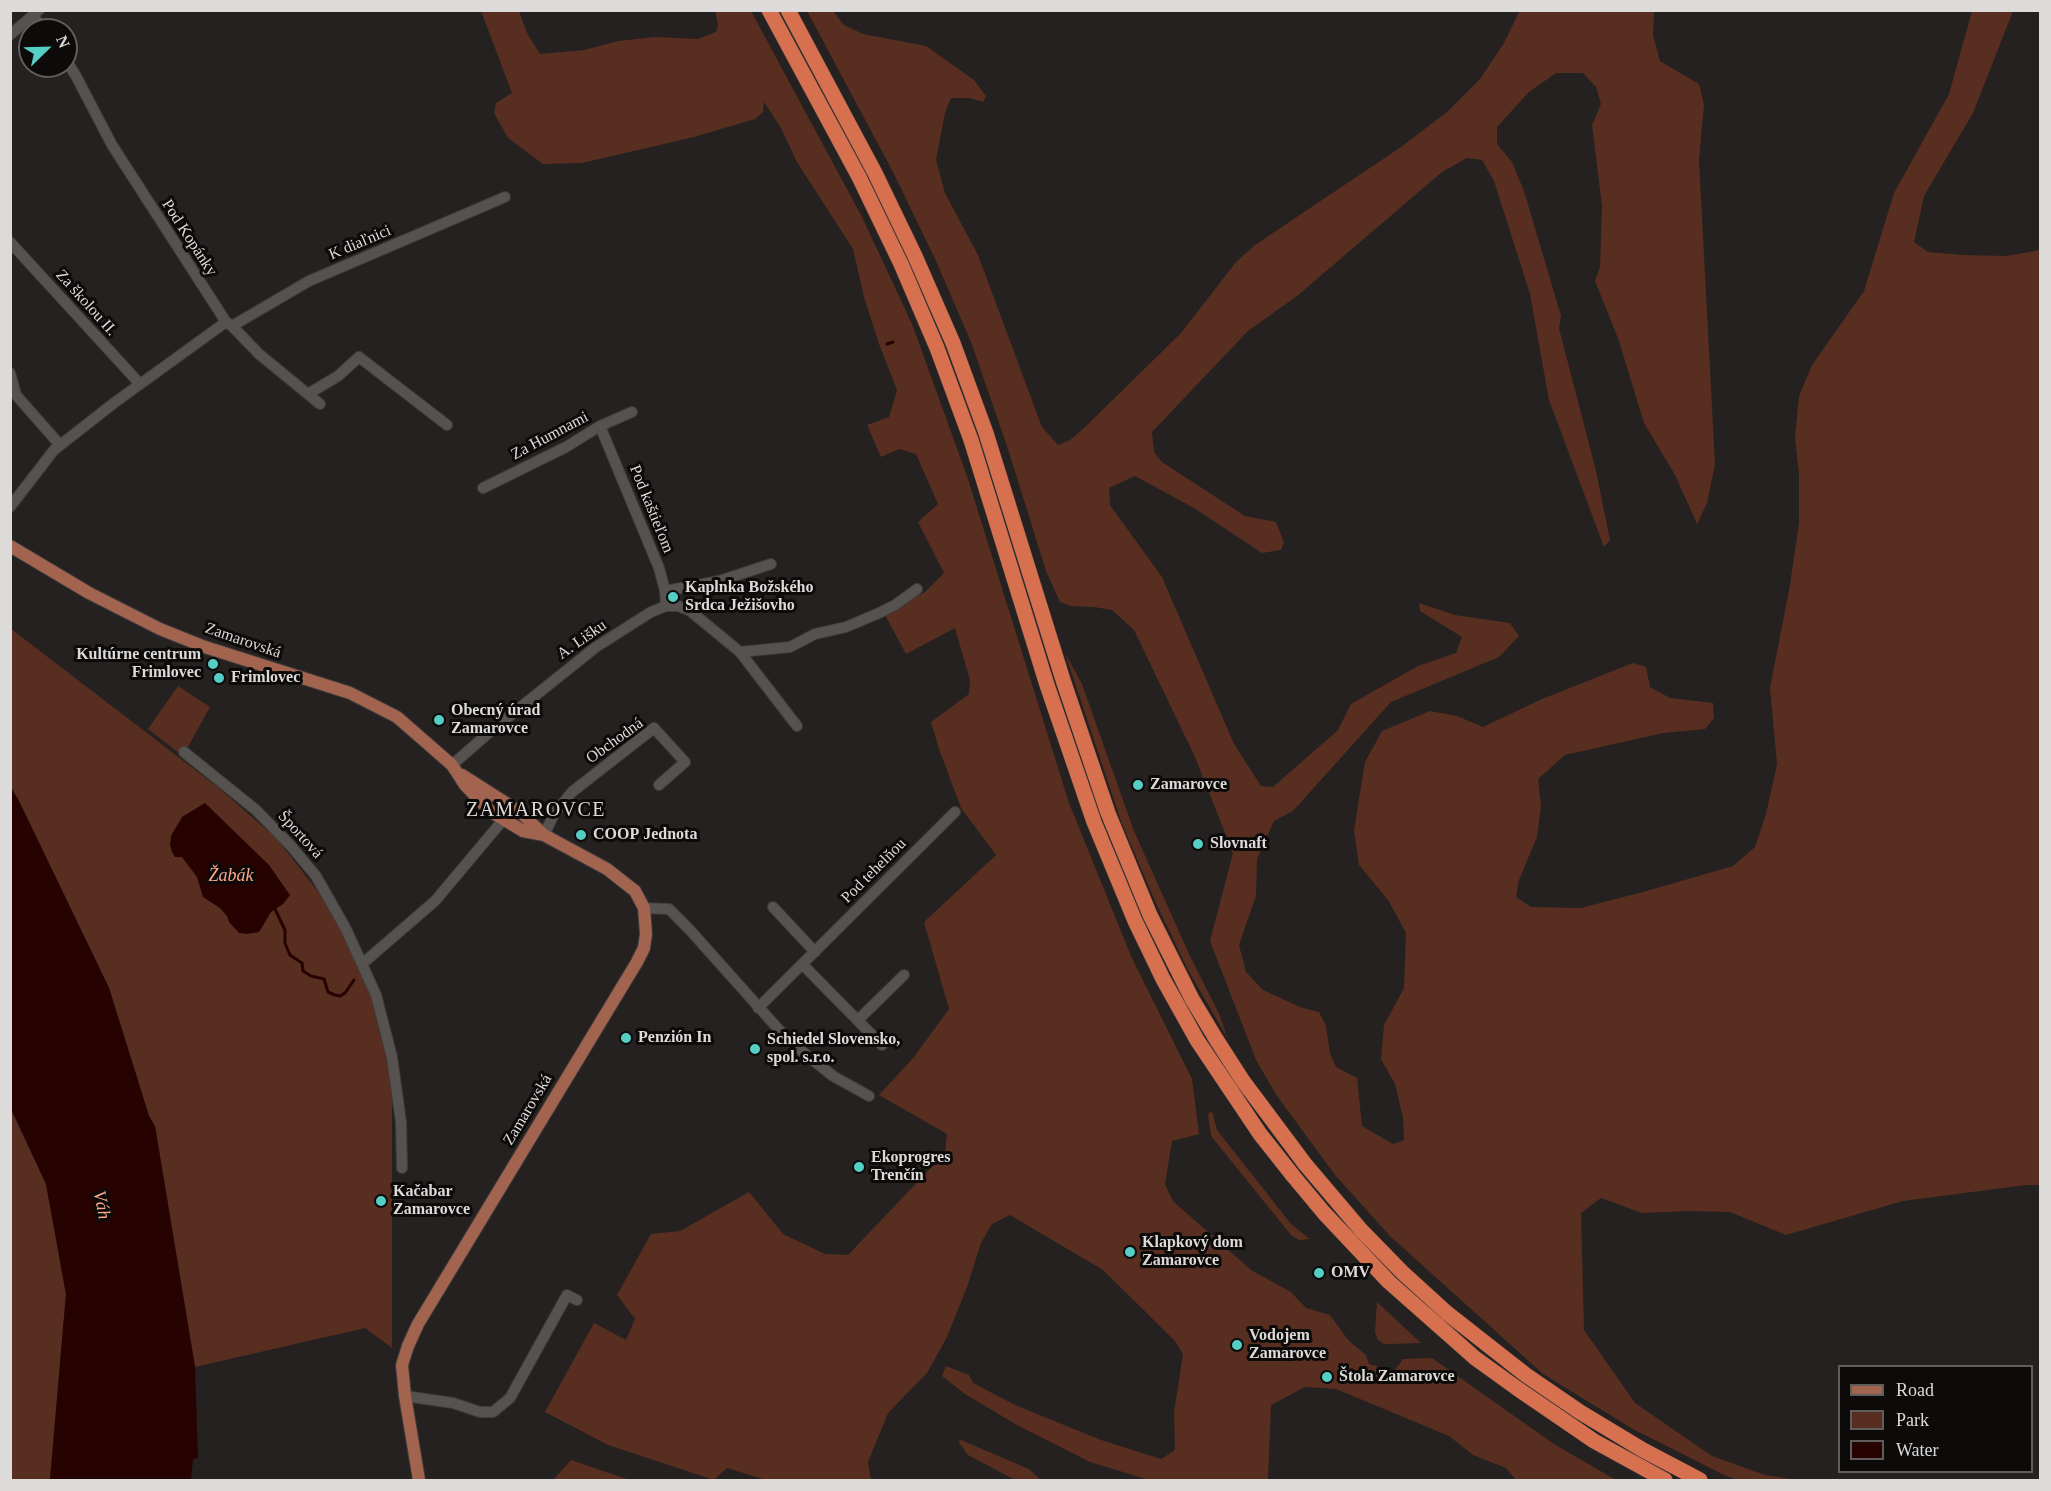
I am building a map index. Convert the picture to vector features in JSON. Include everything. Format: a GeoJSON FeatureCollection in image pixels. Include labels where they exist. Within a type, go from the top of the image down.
{"type":"FeatureCollection","features":[{"type":"Feature","properties":{"kind":"highway"},"geometry":{"type":"LineString","coordinates":[[769,10],[859,177],[901,264],[937,348],[975,452],[1047,685],[1094,822],[1135,921],[1163,979],[1197,1040],[1260,1134],[1294,1177],[1324,1213],[1389,1282],[1475,1358],[1518,1389],[1594,1441],[1665,1480]]}},
{"type":"Feature","properties":{"kind":"highway"},"geometry":{"type":"LineString","coordinates":[[788,10],[875,173],[953,343],[986,433],[1062,680],[1108,813],[1150,915],[1192,999],[1216,1038],[1243,1081],[1305,1164],[1361,1230],[1402,1272],[1455,1319],[1526,1376],[1643,1450],[1701,1480]]}},
{"type":"Feature","properties":{"kind":"main road","name":"Zamarovská"},"geometry":{"type":"LineString","coordinates":[[10,546],[88,593],[160,628],[205,647],[350,693],[398,717],[455,769],[520,812],[544,835],[619,877],[635,891],[644,908],[646,934],[644,948],[637,962],[418,1324],[402,1365],[419,1480]]}},
{"type":"Feature","properties":{"kind":"main road","name":"Zamarovská"},"geometry":{"type":"LineString","coordinates":[[455,769],[480,802],[503,820],[523,831],[544,835]]}},
{"type":"Feature","properties":{"kind":"street"},"geometry":{"type":"LineString","coordinates":[[10,35],[36,13]]}},
{"type":"Feature","properties":{"kind":"street","name":"Pod Kopánky"},"geometry":{"type":"LineString","coordinates":[[77,78],[112,145],[229,324],[259,354],[320,404]]}},
{"type":"Feature","properties":{"kind":"street","name":"K diaľnici"},"geometry":{"type":"LineString","coordinates":[[10,507],[54,450],[140,384],[229,324],[309,281],[505,197]]}},
{"type":"Feature","properties":{"kind":"street","name":"Za školou II."},"geometry":{"type":"LineString","coordinates":[[10,242],[140,384]]}},
{"type":"Feature","properties":{"kind":"street"},"geometry":{"type":"LineString","coordinates":[[308,394],[338,376],[359,357],[447,425]]}},
{"type":"Feature","properties":{"kind":"street"},"geometry":{"type":"LineString","coordinates":[[10,373],[16,395],[60,445]]}},
{"type":"Feature","properties":{"kind":"street","name":"Za Humnami"},"geometry":{"type":"LineString","coordinates":[[483,488],[566,447],[600,426],[632,412]]}},
{"type":"Feature","properties":{"kind":"street","name":"Pod kaštieľom"},"geometry":{"type":"LineString","coordinates":[[600,426],[656,559],[665,591],[666,606]]}},
{"type":"Feature","properties":{"kind":"street"},"geometry":{"type":"LineString","coordinates":[[665,591],[719,581],[771,564]]}},
{"type":"Feature","properties":{"kind":"street"},"geometry":{"type":"LineString","coordinates":[[740,652],[790,647],[815,634],[846,627],[895,605],[916,589]]}},
{"type":"Feature","properties":{"kind":"street"},"geometry":{"type":"LineString","coordinates":[[666,606],[678,606],[689,610],[740,652],[797,726]]}},
{"type":"Feature","properties":{"kind":"street","name":"A. Lišku"},"geometry":{"type":"LineString","coordinates":[[455,769],[492,730],[596,647],[651,612],[666,606]]}},
{"type":"Feature","properties":{"kind":"street","name":"Obchodná"},"geometry":{"type":"LineString","coordinates":[[544,835],[554,814],[572,792],[654,728],[685,762],[659,785]]}},
{"type":"Feature","properties":{"kind":"street","name":"Športová"},"geometry":{"type":"LineString","coordinates":[[184,752],[256,810],[312,870],[346,929],[376,995],[392,1057],[401,1122],[402,1168]]}},
{"type":"Feature","properties":{"kind":"street","name":"Pod tehelňou"},"geometry":{"type":"LineString","coordinates":[[758,1008],[955,812]]}},
{"type":"Feature","properties":{"kind":"street"},"geometry":{"type":"LineString","coordinates":[[362,964],[435,901],[503,820]]}},
{"type":"Feature","properties":{"kind":"street"},"geometry":{"type":"LineString","coordinates":[[773,907],[815,952]]}},
{"type":"Feature","properties":{"kind":"street"},"geometry":{"type":"LineString","coordinates":[[644,908],[669,909],[789,1041],[833,1077],[869,1096]]}},
{"type":"Feature","properties":{"kind":"street"},"geometry":{"type":"LineString","coordinates":[[802,964],[882,1045]]}},
{"type":"Feature","properties":{"kind":"street"},"geometry":{"type":"LineString","coordinates":[[858,1020],[903,975]]}},
{"type":"Feature","properties":{"kind":"street"},"geometry":{"type":"LineString","coordinates":[[405,1396],[453,1403],[480,1412],[493,1412],[510,1398],[567,1295],[577,1300]]}},
{"type":"Feature","properties":{"kind":"green space"},"geometry":{"type":"Polygon","coordinates":[[[481,11],[519,11],[527,33],[540,54],[584,50],[618,41],[655,37],[698,39],[716,32],[718,25],[715,11],[751,11],[862,217],[912,324],[967,476],[1069,803],[1131,956],[1192,1079],[1199,1134],[1172,1141],[1165,1184],[1173,1201],[1251,1270],[1291,1292],[1306,1308],[1330,1315],[1349,1341],[1366,1355],[1369,1364],[1394,1371],[1403,1359],[1432,1358],[1554,1444],[1616,1480],[1516,1480],[1506,1468],[1473,1455],[1449,1436],[1336,1389],[1305,1387],[1271,1405],[1268,1480],[1149,1480],[1090,1462],[1017,1425],[965,1394],[942,1376],[946,1366],[969,1375],[973,1383],[1015,1405],[1101,1440],[1161,1459],[1175,1450],[1174,1412],[1183,1354],[1175,1341],[1103,1270],[1010,1215],[992,1224],[981,1243],[967,1287],[947,1337],[927,1373],[888,1413],[868,1462],[871,1480],[766,1480],[727,1468],[714,1480],[608,1445],[545,1412],[594,1323],[626,1340],[635,1319],[617,1295],[651,1234],[680,1231],[749,1192],[783,1234],[825,1254],[848,1255],[945,1153],[947,1134],[879,1095],[914,1057],[949,1009],[924,922],[996,855],[961,808],[931,722],[969,694],[970,680],[955,628],[906,654],[884,613],[925,592],[944,573],[918,522],[938,504],[916,454],[899,449],[881,457],[867,425],[889,417],[897,390],[864,297],[853,249],[797,162],[781,128],[764,102],[763,112],[755,119],[694,137],[582,163],[543,164],[508,138],[494,113],[496,103],[512,93],[481,11]]]}},
{"type":"Feature","properties":{"kind":"green space"},"geometry":{"type":"Polygon","coordinates":[[[807,11],[833,11],[844,25],[863,34],[926,46],[974,80],[986,96],[983,102],[970,98],[951,98],[945,113],[936,160],[945,193],[978,255],[1042,427],[1058,445],[1070,440],[1084,428],[1181,333],[1236,262],[1255,245],[1401,147],[1447,112],[1480,79],[1504,43],[1518,11],[1654,11],[1653,35],[1660,61],[1699,84],[1704,105],[1699,160],[1715,464],[1707,503],[1697,524],[1675,475],[1644,423],[1619,341],[1595,281],[1600,267],[1602,206],[1592,125],[1601,104],[1596,87],[1583,73],[1556,73],[1529,92],[1497,127],[1497,144],[1512,162],[1524,191],[1561,316],[1559,328],[1596,471],[1610,540],[1604,547],[1549,400],[1530,294],[1494,181],[1482,160],[1467,158],[1442,172],[1297,296],[1248,331],[1152,432],[1154,452],[1162,462],[1245,516],[1276,522],[1284,542],[1281,550],[1262,553],[1194,508],[1135,476],[1109,488],[1110,505],[1162,577],[1234,744],[1261,786],[1273,787],[1338,730],[1351,704],[1418,666],[1456,653],[1462,637],[1420,611],[1419,603],[1455,615],[1510,623],[1519,636],[1499,657],[1391,702],[1293,811],[1274,821],[1257,859],[1256,896],[1239,945],[1246,972],[1263,990],[1300,1007],[1319,1012],[1326,1026],[1330,1053],[1336,1067],[1357,1078],[1362,1126],[1393,1144],[1404,1140],[1403,1118],[1395,1084],[1381,1059],[1384,1025],[1404,988],[1406,933],[1388,900],[1359,865],[1354,830],[1365,762],[1382,731],[1430,711],[1457,716],[1483,727],[1542,699],[1633,663],[1646,667],[1650,687],[1670,698],[1713,703],[1714,718],[1705,729],[1663,733],[1565,755],[1538,779],[1541,806],[1537,837],[1519,880],[1516,897],[1531,907],[1581,908],[1733,866],[1755,847],[1766,814],[1777,764],[1770,688],[1790,585],[1799,522],[1799,474],[1795,438],[1799,396],[1812,365],[1864,291],[1894,193],[1949,94],[1972,11],[2013,11],[1973,113],[1924,196],[1914,242],[1928,252],[1963,255],[2007,256],[2040,250],[2040,1185],[1903,1201],[1786,1235],[1730,1212],[1642,1213],[1601,1198],[1581,1213],[1584,1330],[1635,1403],[1712,1456],[1765,1475],[1798,1480],[1738,1480],[1724,1475],[1633,1429],[1543,1374],[1390,1236],[1335,1175],[1277,1096],[1256,1060],[1210,941],[1233,853],[1195,757],[1134,630],[1112,610],[1071,606],[1060,602],[1046,571],[1008,449],[971,342],[936,261],[893,172],[807,11]]]}},
{"type":"Feature","properties":{"kind":"green space"},"geometry":{"type":"Polygon","coordinates":[[[10,628],[220,789],[277,839],[319,893],[350,945],[372,987],[392,1066],[392,1348],[365,1328],[195,1367],[155,1126],[149,1116],[109,988],[11,787],[10,628]]]}},
{"type":"Feature","properties":{"kind":"green space"},"geometry":{"type":"Polygon","coordinates":[[[1065,653],[1082,684],[1134,831],[1190,956],[1219,1014],[1228,1039],[1188,970],[1122,824],[1065,653]]]}},
{"type":"Feature","properties":{"kind":"green space","name":"Frimlovec"},"geometry":{"type":"Polygon","coordinates":[[[178,686],[210,707],[183,756],[148,729],[178,686]]]}},
{"type":"Feature","properties":{"kind":"green space"},"geometry":{"type":"Polygon","coordinates":[[[10,1108],[46,1184],[66,1294],[50,1480],[11,1480],[10,1108]]]}},
{"type":"Feature","properties":{"kind":"green space"},"geometry":{"type":"Polygon","coordinates":[[[1212,1111],[1217,1130],[1291,1224],[1310,1239],[1299,1240],[1291,1235],[1211,1136],[1208,1114],[1212,1111]]]}},
{"type":"Feature","properties":{"kind":"green space"},"geometry":{"type":"Polygon","coordinates":[[[1377,1302],[1421,1343],[1384,1344],[1378,1340],[1375,1332],[1377,1302]]]}},
{"type":"Feature","properties":{"kind":"green space"},"geometry":{"type":"Polygon","coordinates":[[[961,1440],[1029,1469],[1041,1480],[1015,1480],[968,1455],[958,1441],[961,1440]]]}},
{"type":"Feature","properties":{"kind":"green space"},"geometry":{"type":"Polygon","coordinates":[[[571,1460],[618,1476],[631,1480],[553,1480],[571,1460]]]}},
{"type":"Feature","properties":{"kind":"water","name":"Váh"},"geometry":{"type":"Polygon","coordinates":[[[10,787],[18,799],[109,988],[149,1116],[155,1126],[195,1367],[198,1458],[193,1459],[191,1480],[50,1480],[66,1294],[46,1184],[11,1108],[10,787]]]}},
{"type":"Feature","properties":{"kind":"water","name":"Žabák"},"geometry":{"type":"Polygon","coordinates":[[[205,803],[269,865],[290,895],[283,904],[271,912],[259,932],[239,933],[220,908],[203,897],[197,877],[182,857],[175,857],[172,852],[171,836],[182,817],[205,803]]]}},
{"type":"Feature","properties":{"kind":"waterway"},"geometry":{"type":"LineString","coordinates":[[887,344],[893,342]]}},
{"type":"Feature","properties":{"kind":"waterway"},"geometry":{"type":"LineString","coordinates":[[275,909],[285,930],[285,943],[290,955],[302,963],[303,971],[311,976],[324,979],[328,992],[340,996],[354,980]]}},
{"type":"Feature","properties":{"kind":"place","name":"Kaplnka Božského Srdca Ježišovho"},"geometry":{"type":"Point","coordinates":[673,597]}},
{"type":"Feature","properties":{"kind":"place","name":"Kultúrne centrum Frimlovec"},"geometry":{"type":"Point","coordinates":[213,664]}},
{"type":"Feature","properties":{"kind":"place","name":"Frimlovec"},"geometry":{"type":"Point","coordinates":[219,678]}},
{"type":"Feature","properties":{"kind":"place","name":"Obecný úrad Zamarovce"},"geometry":{"type":"Point","coordinates":[439,720]}},
{"type":"Feature","properties":{"kind":"place","name":"Zamarovce"},"geometry":{"type":"Point","coordinates":[1138,785]}},
{"type":"Feature","properties":{"kind":"place","name":"COOP Jednota"},"geometry":{"type":"Point","coordinates":[581,835]}},
{"type":"Feature","properties":{"kind":"place","name":"Slovnaft"},"geometry":{"type":"Point","coordinates":[1198,844]}},
{"type":"Feature","properties":{"kind":"place","name":"Penzión In"},"geometry":{"type":"Point","coordinates":[626,1038]}},
{"type":"Feature","properties":{"kind":"place","name":"Schiedel Slovensko, spol. s.r.o."},"geometry":{"type":"Point","coordinates":[755,1049]}},
{"type":"Feature","properties":{"kind":"place","name":"Ekoprogres Trenčín"},"geometry":{"type":"Point","coordinates":[859,1167]}},
{"type":"Feature","properties":{"kind":"place","name":"Kačabar Zamarovce"},"geometry":{"type":"Point","coordinates":[381,1201]}},
{"type":"Feature","properties":{"kind":"place","name":"Klapkový dom Zamarovce"},"geometry":{"type":"Point","coordinates":[1130,1252]}},
{"type":"Feature","properties":{"kind":"place","name":"OMV"},"geometry":{"type":"Point","coordinates":[1319,1273]}},
{"type":"Feature","properties":{"kind":"place","name":"Vodojem Zamarovce"},"geometry":{"type":"Point","coordinates":[1237,1345]}},
{"type":"Feature","properties":{"kind":"place","name":"Štola Zamarovce"},"geometry":{"type":"Point","coordinates":[1327,1377]}},
{"type":"Feature","properties":{"kind":"district","name":"ZAMAROVCE"},"geometry":{"type":"Point","coordinates":[536,811]}}]}
